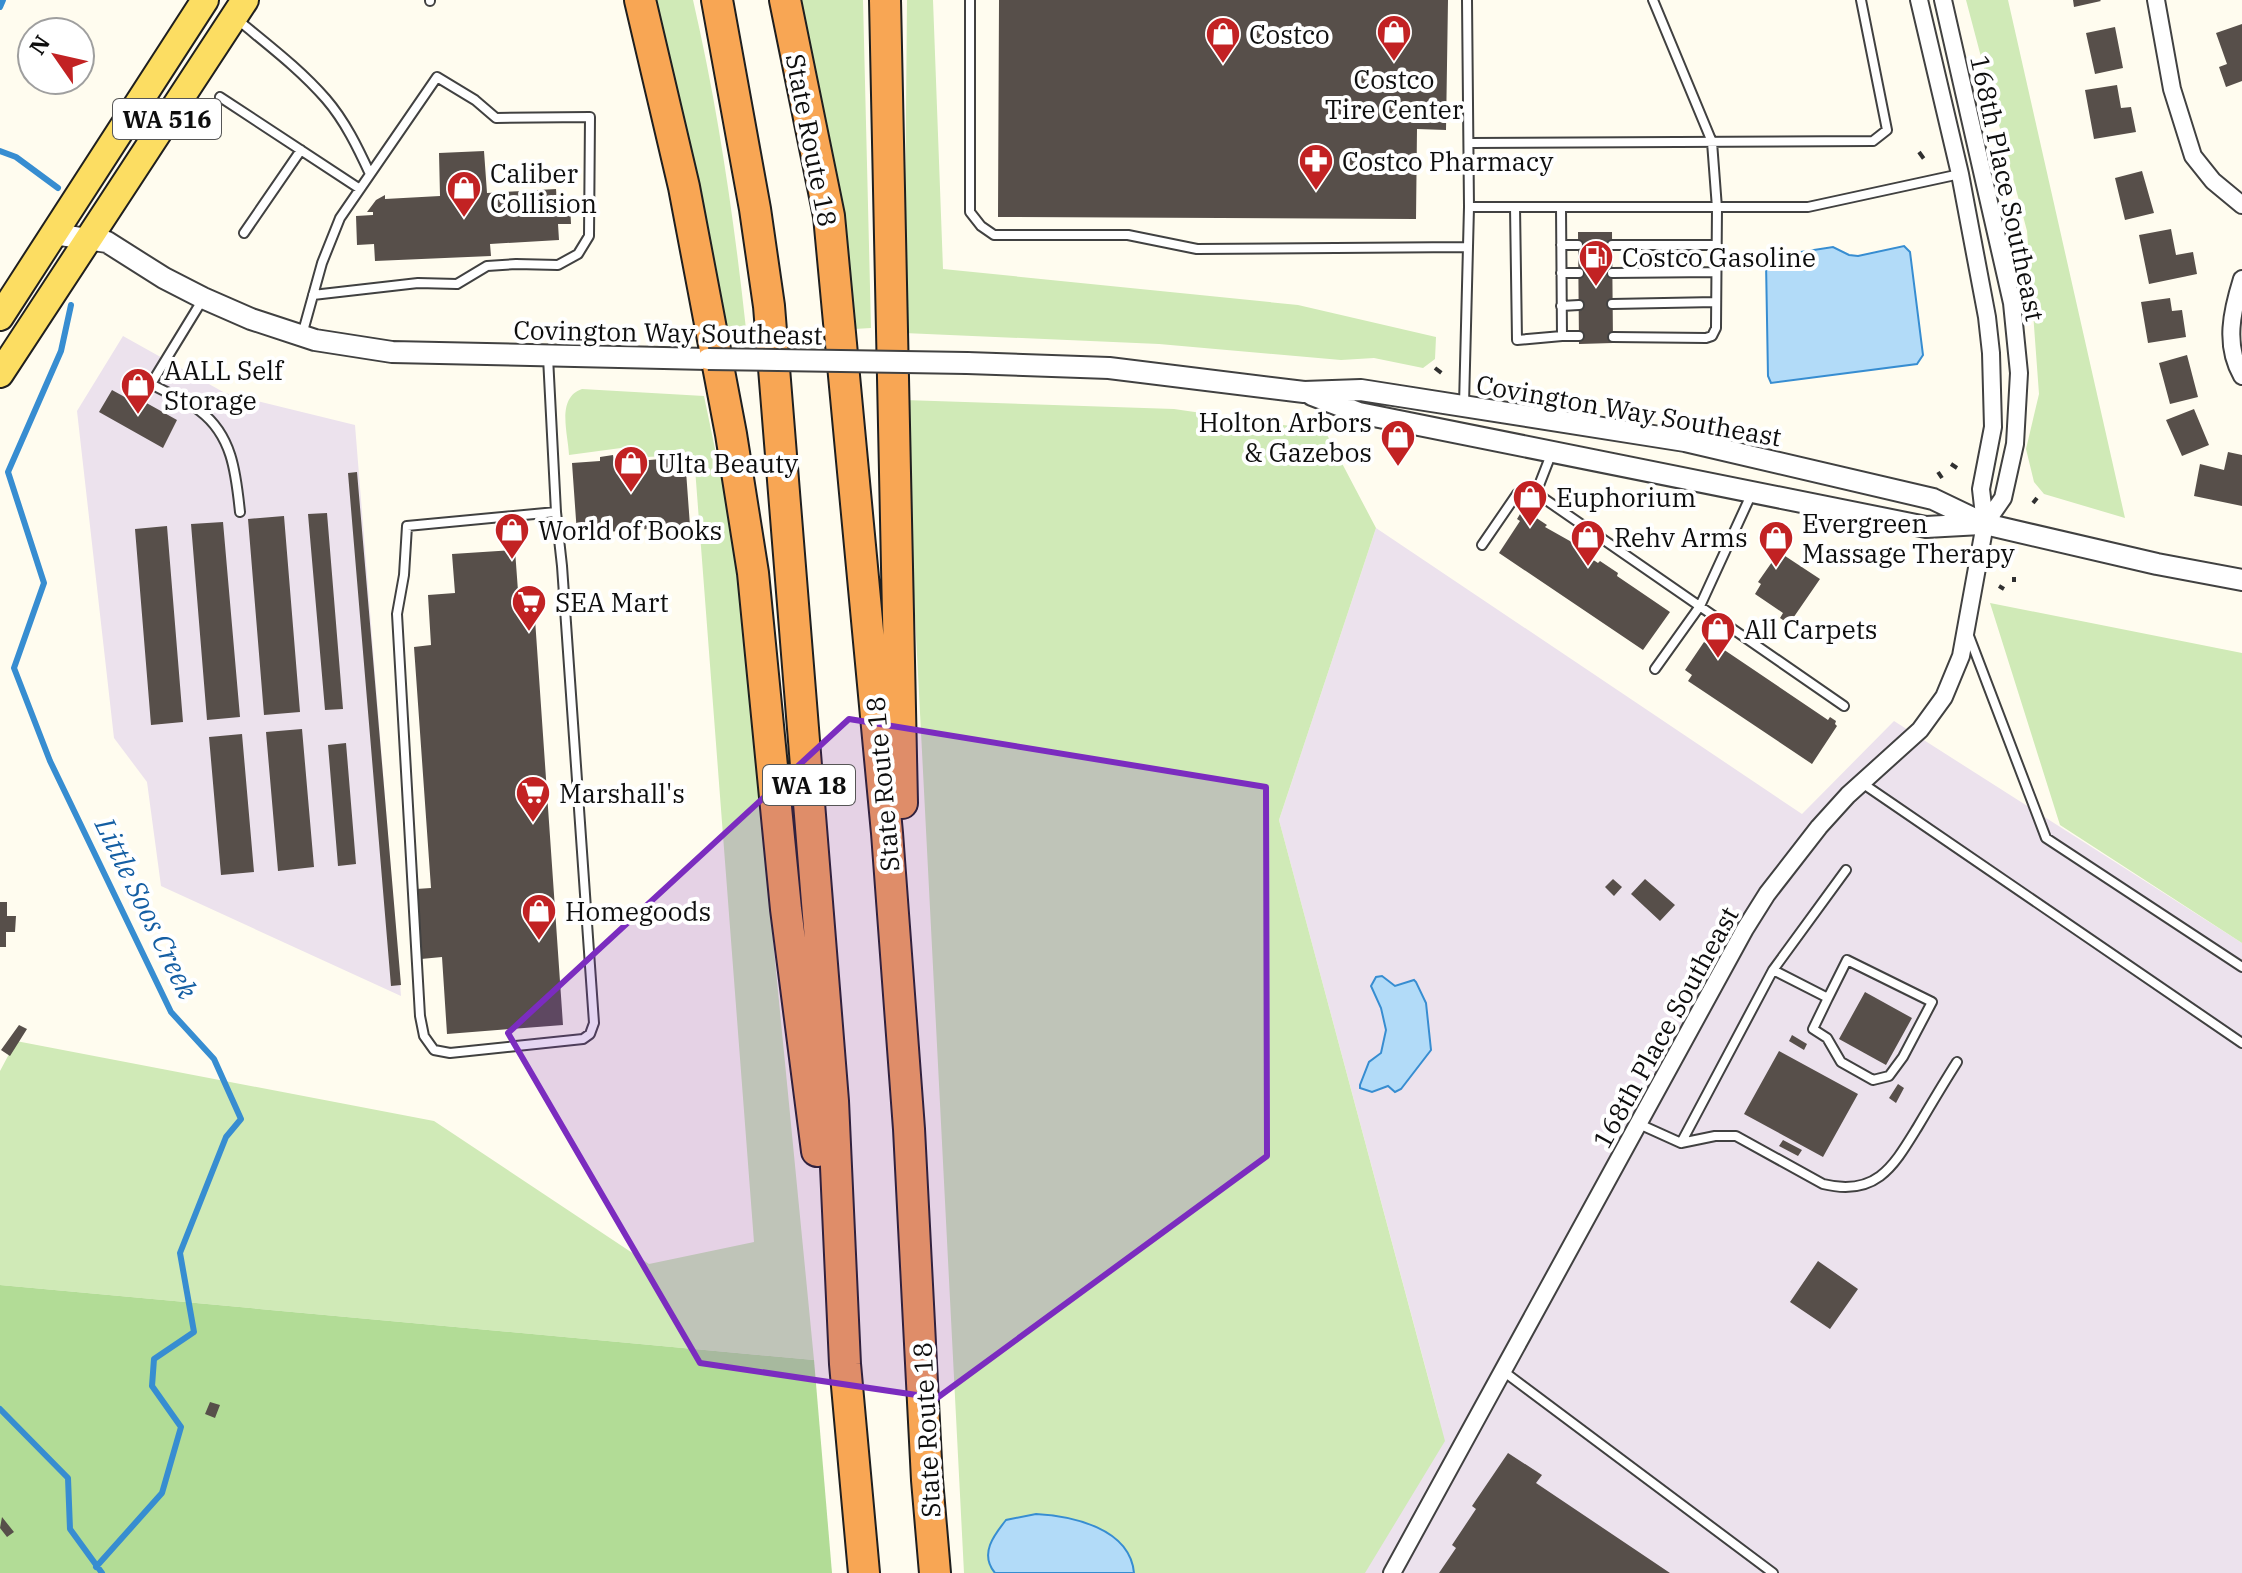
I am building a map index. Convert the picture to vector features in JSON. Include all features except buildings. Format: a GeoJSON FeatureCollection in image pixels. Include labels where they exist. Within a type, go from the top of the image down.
{"type":"FeatureCollection","features":[{"type":"Feature","properties":{"kind":"highway"},"geometry":{"type":"LineString","coordinates":[[640,0],[684,187],[731,434],[753,573],[786,909],[845,1364]]}},
{"type":"Feature","properties":{"kind":"highway","name":"WA 18"},"geometry":{"type":"LineString","coordinates":[[717,0],[755,209],[769,306],[833,1101],[845,1364],[864,1573]]}},
{"type":"Feature","properties":{"kind":"highway","name":"State Route 18"},"geometry":{"type":"LineString","coordinates":[[785,0],[829,216],[887,833],[909,1129],[927,1480],[935,1573]]}},
{"type":"Feature","properties":{"kind":"highway"},"geometry":{"type":"LineString","coordinates":[[885,0],[909,1129]]}},
{"type":"Feature","properties":{"kind":"main road","name":"WA 516"},"geometry":{"type":"LineString","coordinates":[[0,317],[205,0]]}},
{"type":"Feature","properties":{"kind":"main road","name":"WA 516"},"geometry":{"type":"LineString","coordinates":[[0,374],[239,8]]}},
{"type":"Feature","properties":{"kind":"street","name":"168th Place Southeast"},"geometry":{"type":"LineString","coordinates":[[1392,1573],[1745,929],[1767,894],[1819,827],[1907,743],[1932,715],[1954,677],[1961,656],[1985,524],[1981,489],[1993,427],[1991,353],[1960,174],[1919,0]]}},
{"type":"Feature","properties":{"kind":"street","name":"168th Place Southeast"},"geometry":{"type":"LineString","coordinates":[[1943,0],[2012,303],[2019,373],[2015,444],[2003,498],[1985,524]]}},
{"type":"Feature","properties":{"kind":"street"},"geometry":{"type":"LineString","coordinates":[[2156,0],[2172,89],[2193,156],[2213,181],[2242,205]]}},
{"type":"Feature","properties":{"kind":"street","name":"Covington Way Southeast"},"geometry":{"type":"LineString","coordinates":[[54,234],[107,242],[164,278],[251,319],[302,336],[392,352],[1109,368],[1304,392],[1361,390],[1685,441],[1933,499],[1985,524],[2157,564],[2242,580]]}},
{"type":"Feature","properties":{"kind":"street"},"geometry":{"type":"LineString","coordinates":[[2242,279],[2231,315],[2233,360],[2242,376]]}},
{"type":"Feature","properties":{"kind":"street","name":"Covington Way Southeast"},"geometry":{"type":"LineString","coordinates":[[1304,392],[1359,413],[1926,527],[1985,524]]}},
{"type":"Feature","properties":{"kind":"street"},"geometry":{"type":"LineString","coordinates":[[1552,452],[1552,443],[1560,434],[1625,444],[1685,441]]}},
{"type":"Feature","properties":{"kind":"lane"},"geometry":{"type":"LineString","coordinates":[[970,0],[970,212],[981,226],[994,235],[1128,235],[1197,249],[1466,247]]}},
{"type":"Feature","properties":{"kind":"lane"},"geometry":{"type":"LineString","coordinates":[[1464,406],[1470,143],[1467,0]]}},
{"type":"Feature","properties":{"kind":"lane"},"geometry":{"type":"LineString","coordinates":[[1613,337],[1706,338],[1712,336],[1716,328],[1717,208],[1712,142],[1653,0]]}},
{"type":"Feature","properties":{"kind":"lane"},"geometry":{"type":"LineString","coordinates":[[1470,143],[1873,141],[1887,130],[1861,0]]}},
{"type":"Feature","properties":{"kind":"lane"},"geometry":{"type":"LineString","coordinates":[[239,8],[328,100],[370,174]]}},
{"type":"Feature","properties":{"kind":"lane"},"geometry":{"type":"LineString","coordinates":[[302,336],[313,295],[322,263],[340,218],[437,77],[475,100],[496,118],[590,117],[589,236],[578,254],[558,265],[487,266],[457,284],[418,283],[313,295]]}},
{"type":"Feature","properties":{"kind":"lane"},"geometry":{"type":"LineString","coordinates":[[220,97],[360,189]]}},
{"type":"Feature","properties":{"kind":"lane"},"geometry":{"type":"LineString","coordinates":[[244,233],[301,150]]}},
{"type":"Feature","properties":{"kind":"lane"},"geometry":{"type":"LineString","coordinates":[[1469,207],[1808,207],[1960,174]]}},
{"type":"Feature","properties":{"kind":"lane"},"geometry":{"type":"LineString","coordinates":[[1515,207],[1517,340],[1579,336]]}},
{"type":"Feature","properties":{"kind":"lane"},"geometry":{"type":"LineString","coordinates":[[1561,207],[1562,336]]}},
{"type":"Feature","properties":{"kind":"lane"},"geometry":{"type":"LineString","coordinates":[[1561,245],[1578,245]]}},
{"type":"Feature","properties":{"kind":"lane"},"geometry":{"type":"LineString","coordinates":[[1612,245],[1717,245]]}},
{"type":"Feature","properties":{"kind":"lane"},"geometry":{"type":"LineString","coordinates":[[1612,273],[1716,272]]}},
{"type":"Feature","properties":{"kind":"lane"},"geometry":{"type":"LineString","coordinates":[[1561,273],[1579,273]]}},
{"type":"Feature","properties":{"kind":"lane"},"geometry":{"type":"LineString","coordinates":[[203,298],[151,384],[200,410],[219,432],[235,465],[240,512]]}},
{"type":"Feature","properties":{"kind":"lane"},"geometry":{"type":"LineString","coordinates":[[1612,304],[1716,302]]}},
{"type":"Feature","properties":{"kind":"lane"},"geometry":{"type":"LineString","coordinates":[[1561,306],[1579,305]]}},
{"type":"Feature","properties":{"kind":"lane"},"geometry":{"type":"LineString","coordinates":[[548,356],[556,512],[594,1023],[590,1034],[583,1039],[450,1053],[434,1050],[424,1036],[420,1016],[397,614],[404,575],[407,526],[556,512]]}},
{"type":"Feature","properties":{"kind":"lane"},"geometry":{"type":"LineString","coordinates":[[1536,493],[1552,452]]}},
{"type":"Feature","properties":{"kind":"lane"},"geometry":{"type":"LineString","coordinates":[[1482,545],[1517,494],[1522,490],[1536,493],[1844,706]]}},
{"type":"Feature","properties":{"kind":"lane"},"geometry":{"type":"LineString","coordinates":[[1655,669],[1700,606],[1752,492]]}},
{"type":"Feature","properties":{"kind":"lane"},"geometry":{"type":"LineString","coordinates":[[1966,629],[2046,838],[2242,967]]}},
{"type":"Feature","properties":{"kind":"lane"},"geometry":{"type":"LineString","coordinates":[[1862,783],[2242,1043]]}},
{"type":"Feature","properties":{"kind":"lane"},"geometry":{"type":"LineString","coordinates":[[1681,1143],[1773,970],[1846,870]]}},
{"type":"Feature","properties":{"kind":"lane"},"geometry":{"type":"LineString","coordinates":[[1847,960],[1932,1002],[1903,1057],[1889,1076],[1873,1080],[1841,1062],[1827,1038],[1813,1029],[1828,998],[1847,960]]}},
{"type":"Feature","properties":{"kind":"lane"},"geometry":{"type":"LineString","coordinates":[[1773,970],[1828,998]]}},
{"type":"Feature","properties":{"kind":"lane"},"geometry":{"type":"LineString","coordinates":[[1638,1124],[1681,1143],[1715,1136],[1736,1136],[1823,1184],[1861,1186],[1880,1177],[1895,1163],[1957,1062]]}},
{"type":"Feature","properties":{"kind":"lane"},"geometry":{"type":"LineString","coordinates":[[1503,1371],[1773,1573]]}},
{"type":"Feature","properties":{"kind":"path"},"geometry":{"type":"LineString","coordinates":[[1919,152],[1924,159]]}},
{"type":"Feature","properties":{"kind":"path"},"geometry":{"type":"LineString","coordinates":[[1435,368],[1444,375]]}},
{"type":"Feature","properties":{"kind":"path"},"geometry":{"type":"LineString","coordinates":[[1951,464],[1957,468]]}},
{"type":"Feature","properties":{"kind":"path"},"geometry":{"type":"LineString","coordinates":[[1938,472],[1942,478]]}},
{"type":"Feature","properties":{"kind":"path"},"geometry":{"type":"LineString","coordinates":[[2033,503],[2037,498]]}},
{"type":"Feature","properties":{"kind":"highlighted area"},"geometry":{"type":"Polygon","coordinates":[[[849,719],[1266,787],[1267,1156],[937,1398],[700,1363],[508,1033],[849,719]]]}},
{"type":"Feature","properties":{"kind":"shaded area","name":"AALL Self Storage"},"geometry":{"type":"Polygon","coordinates":[[[123,336],[225,393],[355,425],[401,996],[161,886],[147,782],[114,738],[77,411],[123,336]]]}},
{"type":"Feature","properties":{"kind":"shaded area"},"geometry":{"type":"Polygon","coordinates":[[[1376,528],[1802,814],[1894,721],[2242,943],[2242,1573],[1354,1573],[1439,1418],[1279,820],[1376,528]]]}},
{"type":"Feature","properties":{"kind":"green space"},"geometry":{"type":"Polygon","coordinates":[[[649,0],[693,0],[724,164],[746,329],[723,326],[649,0]]]}},
{"type":"Feature","properties":{"kind":"green space"},"geometry":{"type":"Polygon","coordinates":[[[801,0],[863,0],[871,328],[854,329],[828,137],[801,0]]]}},
{"type":"Feature","properties":{"kind":"green space"},"geometry":{"type":"Polygon","coordinates":[[[907,0],[933,0],[943,269],[1298,305],[1436,337],[1435,359],[1423,368],[1374,358],[1341,360],[1159,344],[904,333],[907,0]]]}},
{"type":"Feature","properties":{"kind":"green space"},"geometry":{"type":"Polygon","coordinates":[[[1966,0],[2008,0],[2125,518],[2044,494],[2034,482],[2026,449],[2039,394],[2027,231],[1966,0]]]}},
{"type":"Feature","properties":{"kind":"green space"},"geometry":{"type":"Polygon","coordinates":[[[582,389],[704,396],[734,540],[814,1360],[0,1285],[0,1071],[16,1041],[434,1121],[649,1264],[754,1242],[694,455],[621,458],[621,448],[569,455],[566,408],[574,394],[582,389]]]}},
{"type":"Feature","properties":{"kind":"green space"},"geometry":{"type":"Polygon","coordinates":[[[904,400],[1174,409],[1325,431],[1376,528],[1279,820],[1445,1441],[1365,1573],[964,1573],[904,400]]]}},
{"type":"Feature","properties":{"kind":"green space"},"geometry":{"type":"Polygon","coordinates":[[[1990,603],[2242,653],[2242,943],[2060,825],[1990,603]]]}},
{"type":"Feature","properties":{"kind":"green space"},"geometry":{"type":"Polygon","coordinates":[[[0,1285],[814,1360],[832,1573],[0,1573],[0,1285]]]}},
{"type":"Feature","properties":{"kind":"water"},"geometry":{"type":"Polygon","coordinates":[[[1904,246],[1910,252],[1923,355],[1917,364],[1771,383],[1768,376],[1766,262],[1775,256],[1833,247],[1858,256],[1904,246]]]}},
{"type":"Feature","properties":{"kind":"water"},"geometry":{"type":"Polygon","coordinates":[[[1382,976],[1395,986],[1414,980],[1426,1003],[1431,1050],[1401,1089],[1395,1092],[1388,1086],[1372,1092],[1360,1088],[1369,1062],[1381,1053],[1386,1030],[1371,986],[1376,977],[1382,976]]]}},
{"type":"Feature","properties":{"kind":"water"},"geometry":{"type":"Polygon","coordinates":[[[1036,1514],[1082,1522],[1111,1535],[1130,1558],[1134,1573],[995,1573],[990,1566],[988,1552],[997,1532],[1006,1520],[1036,1514]]]}},
{"type":"Feature","properties":{"kind":"waterway","name":"Little Soos Creek"},"geometry":{"type":"LineString","coordinates":[[0,7],[3,0]]}},
{"type":"Feature","properties":{"kind":"waterway","name":"Little Soos Creek"},"geometry":{"type":"LineString","coordinates":[[0,151],[16,157],[58,188]]}},
{"type":"Feature","properties":{"kind":"waterway","name":"Little Soos Creek"},"geometry":{"type":"LineString","coordinates":[[71,305],[61,351],[8,472],[44,583],[14,668],[50,761],[171,1012],[214,1059],[241,1119],[226,1137],[180,1253],[194,1332],[154,1359],[152,1386],[181,1427],[162,1493],[96,1567]]}},
{"type":"Feature","properties":{"kind":"waterway"},"geometry":{"type":"LineString","coordinates":[[0,1409],[68,1478],[70,1529],[102,1573]]}},
{"type":"Feature","properties":{"kind":"place","name":"Costco Tire Center"},"geometry":{"type":"Point","coordinates":[1394,63]}},
{"type":"Feature","properties":{"kind":"place","name":"Costco"},"geometry":{"type":"Point","coordinates":[1223,65]}},
{"type":"Feature","properties":{"kind":"place","name":"Costco Pharmacy"},"geometry":{"type":"Point","coordinates":[1316,192]}},
{"type":"Feature","properties":{"kind":"place","name":"Caliber Collision"},"geometry":{"type":"Point","coordinates":[464,219]}},
{"type":"Feature","properties":{"kind":"place","name":"Costco Gasoline"},"geometry":{"type":"Point","coordinates":[1596,288]}},
{"type":"Feature","properties":{"kind":"place","name":"AALL Self Storage"},"geometry":{"type":"Point","coordinates":[138,416]}},
{"type":"Feature","properties":{"kind":"place","name":"Holton Arbors & Gazebos"},"geometry":{"type":"Point","coordinates":[1398,468]}},
{"type":"Feature","properties":{"kind":"place","name":"Ulta Beauty"},"geometry":{"type":"Point","coordinates":[631,494]}},
{"type":"Feature","properties":{"kind":"place","name":"Euphorium"},"geometry":{"type":"Point","coordinates":[1530,528]}},
{"type":"Feature","properties":{"kind":"place","name":"World of Books"},"geometry":{"type":"Point","coordinates":[512,561]}},
{"type":"Feature","properties":{"kind":"place","name":"Rehv Arms"},"geometry":{"type":"Point","coordinates":[1588,568]}},
{"type":"Feature","properties":{"kind":"place","name":"Evergreen Massage Therapy"},"geometry":{"type":"Point","coordinates":[1776,569]}},
{"type":"Feature","properties":{"kind":"place","name":"SEA Mart"},"geometry":{"type":"Point","coordinates":[529,633]}},
{"type":"Feature","properties":{"kind":"place","name":"All Carpets"},"geometry":{"type":"Point","coordinates":[1718,660]}},
{"type":"Feature","properties":{"kind":"place","name":"Marshall's"},"geometry":{"type":"Point","coordinates":[533,824]}},
{"type":"Feature","properties":{"kind":"place","name":"Homegoods"},"geometry":{"type":"Point","coordinates":[539,942]}}]}
